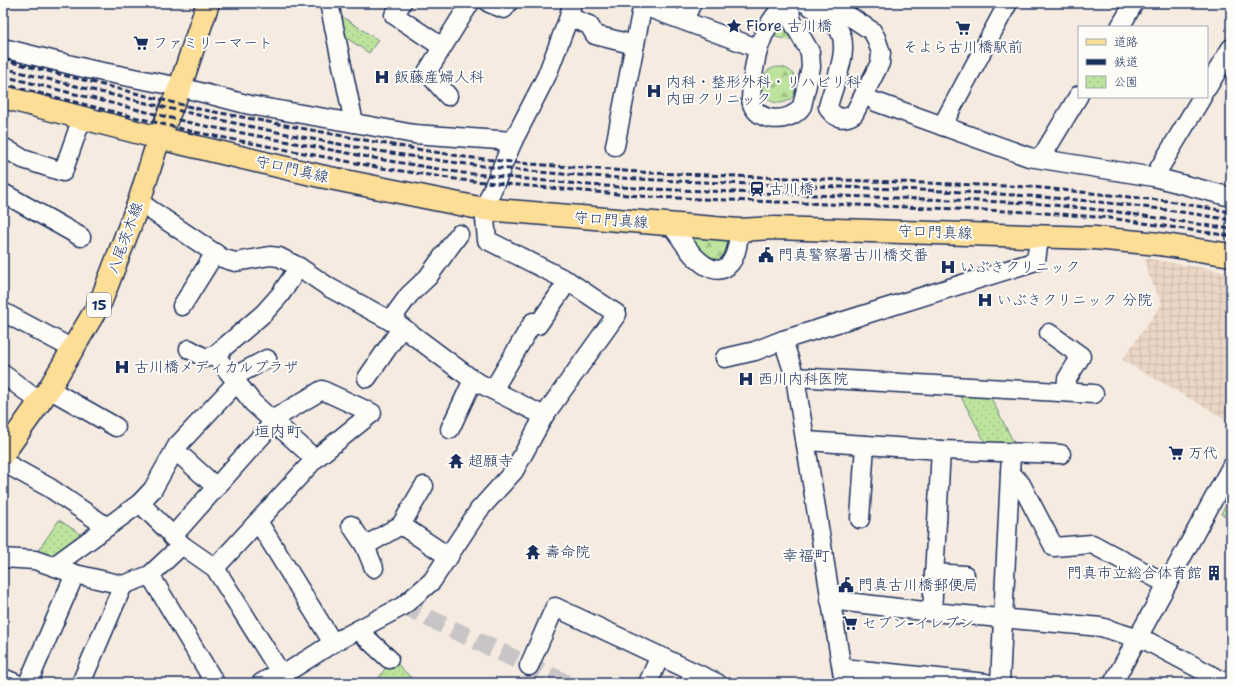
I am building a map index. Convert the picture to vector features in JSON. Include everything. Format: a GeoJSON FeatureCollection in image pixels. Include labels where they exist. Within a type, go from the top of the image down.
{"type":"FeatureCollection","features":[{"type":"Feature","properties":{"kind":"main road","name":"八尾茨木線"},"geometry":{"type":"LineString","coordinates":[[3,454],[45,396],[74,350],[101,301],[139,202],[159,138],[180,87],[208,3]]}},
{"type":"Feature","properties":{"kind":"main road","name":"守口門真線"},"geometry":{"type":"LineString","coordinates":[[3,97],[159,138],[320,176],[484,209],[739,230],[773,228],[1095,238],[1231,255]]}},
{"type":"Feature","properties":{"kind":"street"},"geometry":{"type":"LineString","coordinates":[[329,3],[354,123]]}},
{"type":"Feature","properties":{"kind":"street"},"geometry":{"type":"LineString","coordinates":[[402,3],[394,15],[442,47]]}},
{"type":"Feature","properties":{"kind":"street"},"geometry":{"type":"LineString","coordinates":[[448,96],[426,72],[470,3]]}},
{"type":"Feature","properties":{"kind":"street"},"geometry":{"type":"LineString","coordinates":[[489,3],[504,9],[508,3]]}},
{"type":"Feature","properties":{"kind":"street"},"geometry":{"type":"LineString","coordinates":[[615,146],[643,3],[649,8],[751,46]]}},
{"type":"Feature","properties":{"kind":"street"},"geometry":{"type":"LineString","coordinates":[[684,20],[692,3]]}},
{"type":"Feature","properties":{"kind":"street"},"geometry":{"type":"LineString","coordinates":[[786,3],[775,14],[751,46],[752,107],[759,115],[765,118],[795,115],[802,106],[811,67],[810,52],[791,19],[790,3]]}},
{"type":"Feature","properties":{"kind":"street"},"geometry":{"type":"LineString","coordinates":[[805,3],[830,19],[842,34],[844,45],[843,54],[828,107],[834,115],[841,118],[849,118],[854,114],[876,70],[881,59],[881,52],[872,31],[829,3]]}},
{"type":"Feature","properties":{"kind":"street"},"geometry":{"type":"LineString","coordinates":[[942,126],[1008,3]]}},
{"type":"Feature","properties":{"kind":"street"},"geometry":{"type":"LineString","coordinates":[[1121,26],[1132,4]]}},
{"type":"Feature","properties":{"kind":"street"},"geometry":{"type":"LineString","coordinates":[[261,683],[287,675],[333,642],[403,606],[432,582],[479,510],[514,471],[544,416],[617,314],[568,281],[488,240],[484,209],[513,141],[546,76],[570,10],[589,25],[595,35],[635,45]]}},
{"type":"Feature","properties":{"kind":"street"},"geometry":{"type":"LineString","coordinates":[[3,48],[88,69],[180,87],[250,105],[414,134],[513,141]]}},
{"type":"Feature","properties":{"kind":"street"},"geometry":{"type":"LineString","coordinates":[[1208,86],[1231,48]]}},
{"type":"Feature","properties":{"kind":"street"},"geometry":{"type":"LineString","coordinates":[[1041,158],[1078,97]]}},
{"type":"Feature","properties":{"kind":"street"},"geometry":{"type":"LineString","coordinates":[[1154,177],[1201,98]]}},
{"type":"Feature","properties":{"kind":"street"},"geometry":{"type":"LineString","coordinates":[[876,102],[1014,152],[1154,177],[1231,197]]}},
{"type":"Feature","properties":{"kind":"street"},"geometry":{"type":"LineString","coordinates":[[3,147],[23,159],[63,172],[82,118]]}},
{"type":"Feature","properties":{"kind":"street"},"geometry":{"type":"LineString","coordinates":[[3,193],[81,237]]}},
{"type":"Feature","properties":{"kind":"street"},"geometry":{"type":"LineString","coordinates":[[139,202],[222,258],[235,262],[270,256],[279,257],[299,267],[330,288],[396,324],[472,380],[544,416]]}},
{"type":"Feature","properties":{"kind":"street"},"geometry":{"type":"LineString","coordinates":[[671,224],[693,255],[707,266],[715,269],[730,265],[737,254],[739,230]]}},
{"type":"Feature","properties":{"kind":"street"},"geometry":{"type":"LineString","coordinates":[[368,378],[409,295],[428,277],[459,234]]}},
{"type":"Feature","properties":{"kind":"street"},"geometry":{"type":"LineString","coordinates":[[725,358],[755,351],[783,340],[1036,261],[1038,246],[1037,235]]}},
{"type":"Feature","properties":{"kind":"street"},"geometry":{"type":"LineString","coordinates":[[182,306],[215,253]]}},
{"type":"Feature","properties":{"kind":"street"},"geometry":{"type":"LineString","coordinates":[[189,349],[205,358],[215,355],[264,313],[280,296],[299,267]]}},
{"type":"Feature","properties":{"kind":"street"},"geometry":{"type":"LineString","coordinates":[[493,390],[533,322],[538,325],[568,281]]}},
{"type":"Feature","properties":{"kind":"street"},"geometry":{"type":"LineString","coordinates":[[3,312],[74,350]]}},
{"type":"Feature","properties":{"kind":"street"},"geometry":{"type":"LineString","coordinates":[[1049,333],[1081,356],[1067,379],[1066,392]]}},
{"type":"Feature","properties":{"kind":"street"},"geometry":{"type":"LineString","coordinates":[[783,340],[795,378],[843,675],[986,683]]}},
{"type":"Feature","properties":{"kind":"street"},"geometry":{"type":"LineString","coordinates":[[215,355],[253,403],[315,459]]}},
{"type":"Feature","properties":{"kind":"street"},"geometry":{"type":"LineString","coordinates":[[54,566],[140,503],[153,489],[174,450],[235,380],[267,359]]}},
{"type":"Feature","properties":{"kind":"street"},"geometry":{"type":"LineString","coordinates":[[3,374],[45,396],[116,427]]}},
{"type":"Feature","properties":{"kind":"street"},"geometry":{"type":"LineString","coordinates":[[795,378],[1094,394]]}},
{"type":"Feature","properties":{"kind":"street"},"geometry":{"type":"LineString","coordinates":[[450,429],[472,380]]}},
{"type":"Feature","properties":{"kind":"street"},"geometry":{"type":"LineString","coordinates":[[3,558],[35,560],[75,574],[123,585],[150,575],[177,541],[216,487],[273,421],[322,390],[372,413],[315,459],[259,522],[215,568]]}},
{"type":"Feature","properties":{"kind":"street"},"geometry":{"type":"LineString","coordinates":[[806,441],[941,450],[1061,454]]}},
{"type":"Feature","properties":{"kind":"street"},"geometry":{"type":"LineString","coordinates":[[860,520],[865,445]]}},
{"type":"Feature","properties":{"kind":"street"},"geometry":{"type":"LineString","coordinates":[[174,450],[216,487]]}},
{"type":"Feature","properties":{"kind":"street"},"geometry":{"type":"LineString","coordinates":[[932,612],[941,450]]}},
{"type":"Feature","properties":{"kind":"street"},"geometry":{"type":"LineString","coordinates":[[1000,683],[1011,453]]}},
{"type":"Feature","properties":{"kind":"street"},"geometry":{"type":"LineString","coordinates":[[3,462],[50,488],[107,527]]}},
{"type":"Feature","properties":{"kind":"street"},"geometry":{"type":"LineString","coordinates":[[1113,683],[1231,467]]}},
{"type":"Feature","properties":{"kind":"street"},"geometry":{"type":"LineString","coordinates":[[1010,472],[1020,484],[1054,547],[1092,544],[1167,584]]}},
{"type":"Feature","properties":{"kind":"street"},"geometry":{"type":"LineString","coordinates":[[364,546],[401,525],[424,486]]}},
{"type":"Feature","properties":{"kind":"street"},"geometry":{"type":"LineString","coordinates":[[140,503],[177,541],[215,568],[287,675]]}},
{"type":"Feature","properties":{"kind":"street"},"geometry":{"type":"LineString","coordinates":[[259,522],[333,642]]}},
{"type":"Feature","properties":{"kind":"street"},"geometry":{"type":"LineString","coordinates":[[351,525],[364,546],[374,568]]}},
{"type":"Feature","properties":{"kind":"street"},"geometry":{"type":"LineString","coordinates":[[401,525],[449,557]]}},
{"type":"Feature","properties":{"kind":"street"},"geometry":{"type":"LineString","coordinates":[[934,573],[965,575]]}},
{"type":"Feature","properties":{"kind":"street"},"geometry":{"type":"LineString","coordinates":[[28,683],[75,574]]}},
{"type":"Feature","properties":{"kind":"street"},"geometry":{"type":"LineString","coordinates":[[150,575],[215,683]]}},
{"type":"Feature","properties":{"kind":"street"},"geometry":{"type":"LineString","coordinates":[[81,683],[123,585]]}},
{"type":"Feature","properties":{"kind":"street"},"geometry":{"type":"LineString","coordinates":[[830,600],[932,612],[1101,627],[1138,638],[1226,683]]}},
{"type":"Feature","properties":{"kind":"street"},"geometry":{"type":"LineString","coordinates":[[529,666],[555,607],[718,683]]}},
{"type":"Feature","properties":{"kind":"street"},"geometry":{"type":"LineString","coordinates":[[358,630],[389,659]]}},
{"type":"Feature","properties":{"kind":"street"},"geometry":{"type":"LineString","coordinates":[[648,683],[660,656]]}},
{"type":"Feature","properties":{"kind":"street"},"geometry":{"type":"LineString","coordinates":[[3,678],[15,683]]}},
{"type":"Feature","properties":{"kind":"shaded area"},"geometry":{"type":"Polygon","coordinates":[[[1145,258],[1231,273],[1231,422],[1122,360],[1162,304],[1149,276],[1145,258]]]}},
{"type":"Feature","properties":{"kind":"green space"},"geometry":{"type":"Polygon","coordinates":[[[335,12],[378,40],[369,53],[339,33],[335,12]]]}},
{"type":"Feature","properties":{"kind":"green space"},"geometry":{"type":"Polygon","coordinates":[[[782,16],[794,41],[771,36],[782,16]]]}},
{"type":"Feature","properties":{"kind":"green space"},"geometry":{"type":"Polygon","coordinates":[[[779,67],[789,70],[794,75],[797,85],[794,95],[789,100],[779,103],[769,100],[764,95],[761,85],[764,75],[769,70],[779,67]]]}},
{"type":"Feature","properties":{"kind":"green space"},"geometry":{"type":"Polygon","coordinates":[[[690,236],[728,241],[730,245],[729,256],[717,261],[710,258],[690,240],[690,236]]]}},
{"type":"Feature","properties":{"kind":"green space"},"geometry":{"type":"Polygon","coordinates":[[[988,392],[1017,449],[987,446],[959,393],[988,392]]]}},
{"type":"Feature","properties":{"kind":"green space"},"geometry":{"type":"Polygon","coordinates":[[[1231,495],[1231,519],[1221,514],[1231,495]]]}},
{"type":"Feature","properties":{"kind":"green space"},"geometry":{"type":"Polygon","coordinates":[[[59,520],[87,538],[52,564],[35,555],[59,520]]]}},
{"type":"Feature","properties":{"kind":"green space"},"geometry":{"type":"Polygon","coordinates":[[[392,658],[416,683],[379,683],[377,681],[392,658]]]}},
{"type":"Feature","properties":{"kind":"tunnel"},"geometry":{"type":"LineString","coordinates":[[403,606],[566,683]]}},
{"type":"Feature","properties":{"kind":"railway"},"geometry":{"type":"LineString","coordinates":[[3,60],[199,109],[386,144],[465,157],[530,164],[653,173],[1033,187],[1168,201],[1231,212]]}},
{"type":"Feature","properties":{"kind":"railway"},"geometry":{"type":"LineString","coordinates":[[3,68],[133,100],[264,129],[396,154],[462,163],[529,171],[617,178],[968,192],[1056,198],[1144,207],[1231,220]]}},
{"type":"Feature","properties":{"kind":"railway"},"geometry":{"type":"LineString","coordinates":[[3,76],[195,124],[384,160],[463,173],[589,185],[652,189],[1033,203],[1111,211],[1231,229]]}},
{"type":"Feature","properties":{"kind":"railway"},"geometry":{"type":"LineString","coordinates":[[3,84],[194,132],[382,168],[462,180],[651,197],[1032,212],[1110,218],[1231,236]]}},
{"type":"Feature","properties":{"kind":"place","name":"Fiore 古川橋"},"geometry":{"type":"Point","coordinates":[734,26]}},
{"type":"Feature","properties":{"kind":"place","name":"そよら古川橋駅前"},"geometry":{"type":"Point","coordinates":[963,28]}},
{"type":"Feature","properties":{"kind":"place","name":"ファミリーマート"},"geometry":{"type":"Point","coordinates":[141,43]}},
{"type":"Feature","properties":{"kind":"place","name":"飯藤産婦人科"},"geometry":{"type":"Point","coordinates":[382,77]}},
{"type":"Feature","properties":{"kind":"place","name":"内科・整形外科・リハビリ科 内田クリニック"},"geometry":{"type":"Point","coordinates":[654,91]}},
{"type":"Feature","properties":{"kind":"place","name":"古川橋"},"geometry":{"type":"Point","coordinates":[757,189]}},
{"type":"Feature","properties":{"kind":"place","name":"門真警察署古川橋交番"},"geometry":{"type":"Point","coordinates":[766,255]}},
{"type":"Feature","properties":{"kind":"place","name":"いぶきクリニック"},"geometry":{"type":"Point","coordinates":[948,267]}},
{"type":"Feature","properties":{"kind":"place","name":"いぶきクリニック 分院"},"geometry":{"type":"Point","coordinates":[985,300]}},
{"type":"Feature","properties":{"kind":"place","name":"古川橋メディカルプラザ"},"geometry":{"type":"Point","coordinates":[122,367]}},
{"type":"Feature","properties":{"kind":"place","name":"西川内科医院"},"geometry":{"type":"Point","coordinates":[746,379]}},
{"type":"Feature","properties":{"kind":"place","name":"万代"},"geometry":{"type":"Point","coordinates":[1176,453]}},
{"type":"Feature","properties":{"kind":"place","name":"超願寺"},"geometry":{"type":"Point","coordinates":[456,461]}},
{"type":"Feature","properties":{"kind":"place","name":"壽命院"},"geometry":{"type":"Point","coordinates":[533,552]}},
{"type":"Feature","properties":{"kind":"place","name":"門真市立総合体育館"},"geometry":{"type":"Point","coordinates":[1214,573]}},
{"type":"Feature","properties":{"kind":"place","name":"門真古川橋郵便局"},"geometry":{"type":"Point","coordinates":[846,585]}},
{"type":"Feature","properties":{"kind":"place","name":"セブン-イレブン"},"geometry":{"type":"Point","coordinates":[850,623]}},
{"type":"Feature","properties":{"kind":"district","name":"垣内町"},"geometry":{"type":"Point","coordinates":[278,431]}},
{"type":"Feature","properties":{"kind":"district","name":"幸福町"},"geometry":{"type":"Point","coordinates":[806,555]}}]}
